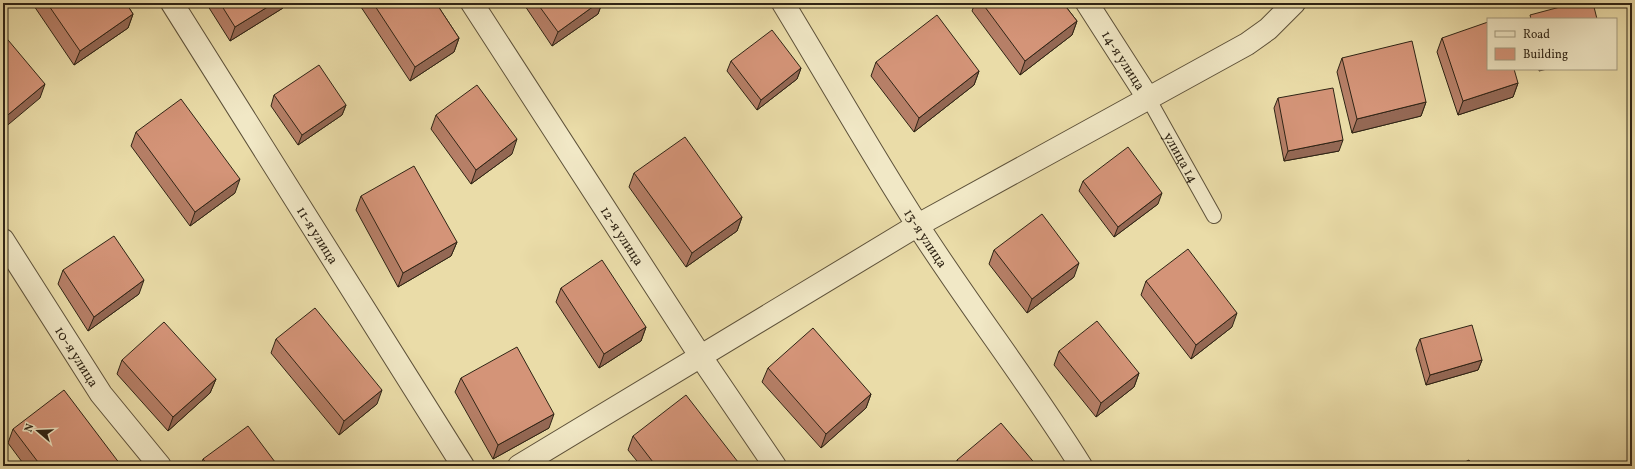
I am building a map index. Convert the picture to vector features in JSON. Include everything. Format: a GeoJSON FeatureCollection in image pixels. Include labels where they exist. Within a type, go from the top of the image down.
{"type":"FeatureCollection","features":[{"type":"Feature","properties":{"kind":"street","name":"11-я улица"},"geometry":{"type":"LineString","coordinates":[[172,3],[463,466]]}},
{"type":"Feature","properties":{"kind":"street","name":"12-я улица"},"geometry":{"type":"LineString","coordinates":[[472,3],[701,357],[775,466]]}},
{"type":"Feature","properties":{"kind":"street","name":"13-я улица"},"geometry":{"type":"LineString","coordinates":[[783,3],[918,225],[1025,384],[1053,422],[1081,466]]}},
{"type":"Feature","properties":{"kind":"street","name":"14-я улица"},"geometry":{"type":"LineString","coordinates":[[1088,3],[1148,98]]}},
{"type":"Feature","properties":{"kind":"street"},"geometry":{"type":"LineString","coordinates":[[519,466],[918,225],[1247,44],[1268,29],[1294,3]]}},
{"type":"Feature","properties":{"kind":"street","name":"10-я улица"},"geometry":{"type":"LineString","coordinates":[[3,240],[101,394],[160,466]]}},
{"type":"Feature","properties":{"kind":"lane","name":"улица 14"},"geometry":{"type":"LineString","coordinates":[[1148,98],[1214,216]]}},
{"type":"Feature","properties":{"kind":"building"},"geometry":{"type":"Polygon","coordinates":[[[47,3],[126,3],[133,14],[80,51],[47,3]]]}},
{"type":"Feature","properties":{"kind":"building"},"geometry":{"type":"Polygon","coordinates":[[[220,3],[274,3],[235,27],[220,3]]]}},
{"type":"Feature","properties":{"kind":"building"},"geometry":{"type":"Polygon","coordinates":[[[373,3],[436,3],[459,38],[415,67],[373,3]]]}},
{"type":"Feature","properties":{"kind":"building"},"geometry":{"type":"Polygon","coordinates":[[[537,3],[598,3],[558,32],[537,3]]]}},
{"type":"Feature","properties":{"kind":"building"},"geometry":{"type":"Polygon","coordinates":[[[982,3],[1063,3],[1077,21],[1025,61],[982,3]]]}},
{"type":"Feature","properties":{"kind":"building"},"geometry":{"type":"Polygon","coordinates":[[[1575,3],[1593,3],[1597,18],[1531,18],[1530,15],[1575,3]]]}},
{"type":"Feature","properties":{"kind":"building"},"geometry":{"type":"Polygon","coordinates":[[[937,15],[979,71],[919,118],[876,62],[937,15]]]}},
{"type":"Feature","properties":{"kind":"building"},"geometry":{"type":"Polygon","coordinates":[[[1487,22],[1487,70],[1514,70],[1518,83],[1463,101],[1442,38],[1487,22]]]}},
{"type":"Feature","properties":{"kind":"building"},"geometry":{"type":"Polygon","coordinates":[[[772,30],[801,68],[761,100],[731,61],[772,30]]]}},
{"type":"Feature","properties":{"kind":"building"},"geometry":{"type":"Polygon","coordinates":[[[3,34],[45,84],[3,119],[3,34]]]}},
{"type":"Feature","properties":{"kind":"building"},"geometry":{"type":"Polygon","coordinates":[[[1412,41],[1426,102],[1357,119],[1342,58],[1412,41]]]}},
{"type":"Feature","properties":{"kind":"building"},"geometry":{"type":"Polygon","coordinates":[[[319,65],[346,105],[302,135],[274,95],[319,65]]]}},
{"type":"Feature","properties":{"kind":"building"},"geometry":{"type":"Polygon","coordinates":[[[477,85],[517,139],[476,170],[436,115],[477,85]]]}},
{"type":"Feature","properties":{"kind":"building"},"geometry":{"type":"Polygon","coordinates":[[[1333,88],[1343,140],[1288,151],[1278,98],[1333,88]]]}},
{"type":"Feature","properties":{"kind":"building"},"geometry":{"type":"Polygon","coordinates":[[[181,99],[240,179],[195,212],[136,132],[181,99]]]}},
{"type":"Feature","properties":{"kind":"building"},"geometry":{"type":"Polygon","coordinates":[[[685,137],[742,217],[692,253],[634,173],[685,137]]]}},
{"type":"Feature","properties":{"kind":"building"},"geometry":{"type":"Polygon","coordinates":[[[1128,147],[1162,193],[1118,227],[1083,181],[1128,147]]]}},
{"type":"Feature","properties":{"kind":"building"},"geometry":{"type":"Polygon","coordinates":[[[414,166],[457,242],[403,273],[361,196],[414,166]]]}},
{"type":"Feature","properties":{"kind":"building"},"geometry":{"type":"Polygon","coordinates":[[[1042,214],[1079,263],[1032,299],[994,250],[1042,214]]]}},
{"type":"Feature","properties":{"kind":"building"},"geometry":{"type":"Polygon","coordinates":[[[114,236],[144,280],[94,317],[63,270],[114,236]]]}},
{"type":"Feature","properties":{"kind":"building"},"geometry":{"type":"Polygon","coordinates":[[[1188,249],[1237,313],[1196,345],[1146,281],[1188,249]]]}},
{"type":"Feature","properties":{"kind":"building"},"geometry":{"type":"Polygon","coordinates":[[[602,260],[646,327],[604,354],[561,288],[602,260]]]}},
{"type":"Feature","properties":{"kind":"building"},"geometry":{"type":"Polygon","coordinates":[[[315,308],[382,390],[344,421],[276,339],[315,308]]]}},
{"type":"Feature","properties":{"kind":"building"},"geometry":{"type":"Polygon","coordinates":[[[1097,321],[1139,373],[1101,403],[1059,351],[1097,321]]]}},
{"type":"Feature","properties":{"kind":"building"},"geometry":{"type":"Polygon","coordinates":[[[164,322],[216,379],[173,417],[122,360],[164,322]]]}},
{"type":"Feature","properties":{"kind":"building"},"geometry":{"type":"Polygon","coordinates":[[[1472,325],[1482,360],[1430,375],[1420,339],[1472,325]]]}},
{"type":"Feature","properties":{"kind":"building"},"geometry":{"type":"Polygon","coordinates":[[[813,328],[871,394],[826,434],[768,368],[813,328]]]}},
{"type":"Feature","properties":{"kind":"building"},"geometry":{"type":"Polygon","coordinates":[[[517,347],[554,414],[498,445],[461,378],[517,347]]]}},
{"type":"Feature","properties":{"kind":"building"},"geometry":{"type":"Polygon","coordinates":[[[64,390],[120,464],[117,466],[41,466],[13,429],[64,390]]]}},
{"type":"Feature","properties":{"kind":"building"},"geometry":{"type":"Polygon","coordinates":[[[686,395],[738,462],[733,466],[656,466],[633,436],[686,395]]]}},
{"type":"Feature","properties":{"kind":"building"},"geometry":{"type":"Polygon","coordinates":[[[1001,423],[1037,466],[963,466],[957,460],[1001,423]]]}},
{"type":"Feature","properties":{"kind":"building"},"geometry":{"type":"Polygon","coordinates":[[[248,426],[278,466],[209,466],[203,459],[248,426]]]}},
{"type":"Feature","properties":{"kind":"building"},"geometry":{"type":"Polygon","coordinates":[[[1469,460],[1472,466],[1457,466],[1469,460]]]}},
{"type":"Feature","properties":{"kind":"building"},"geometry":{"type":"Polygon","coordinates":[[[1202,461],[1206,466],[1194,466],[1202,461]]]}}]}
